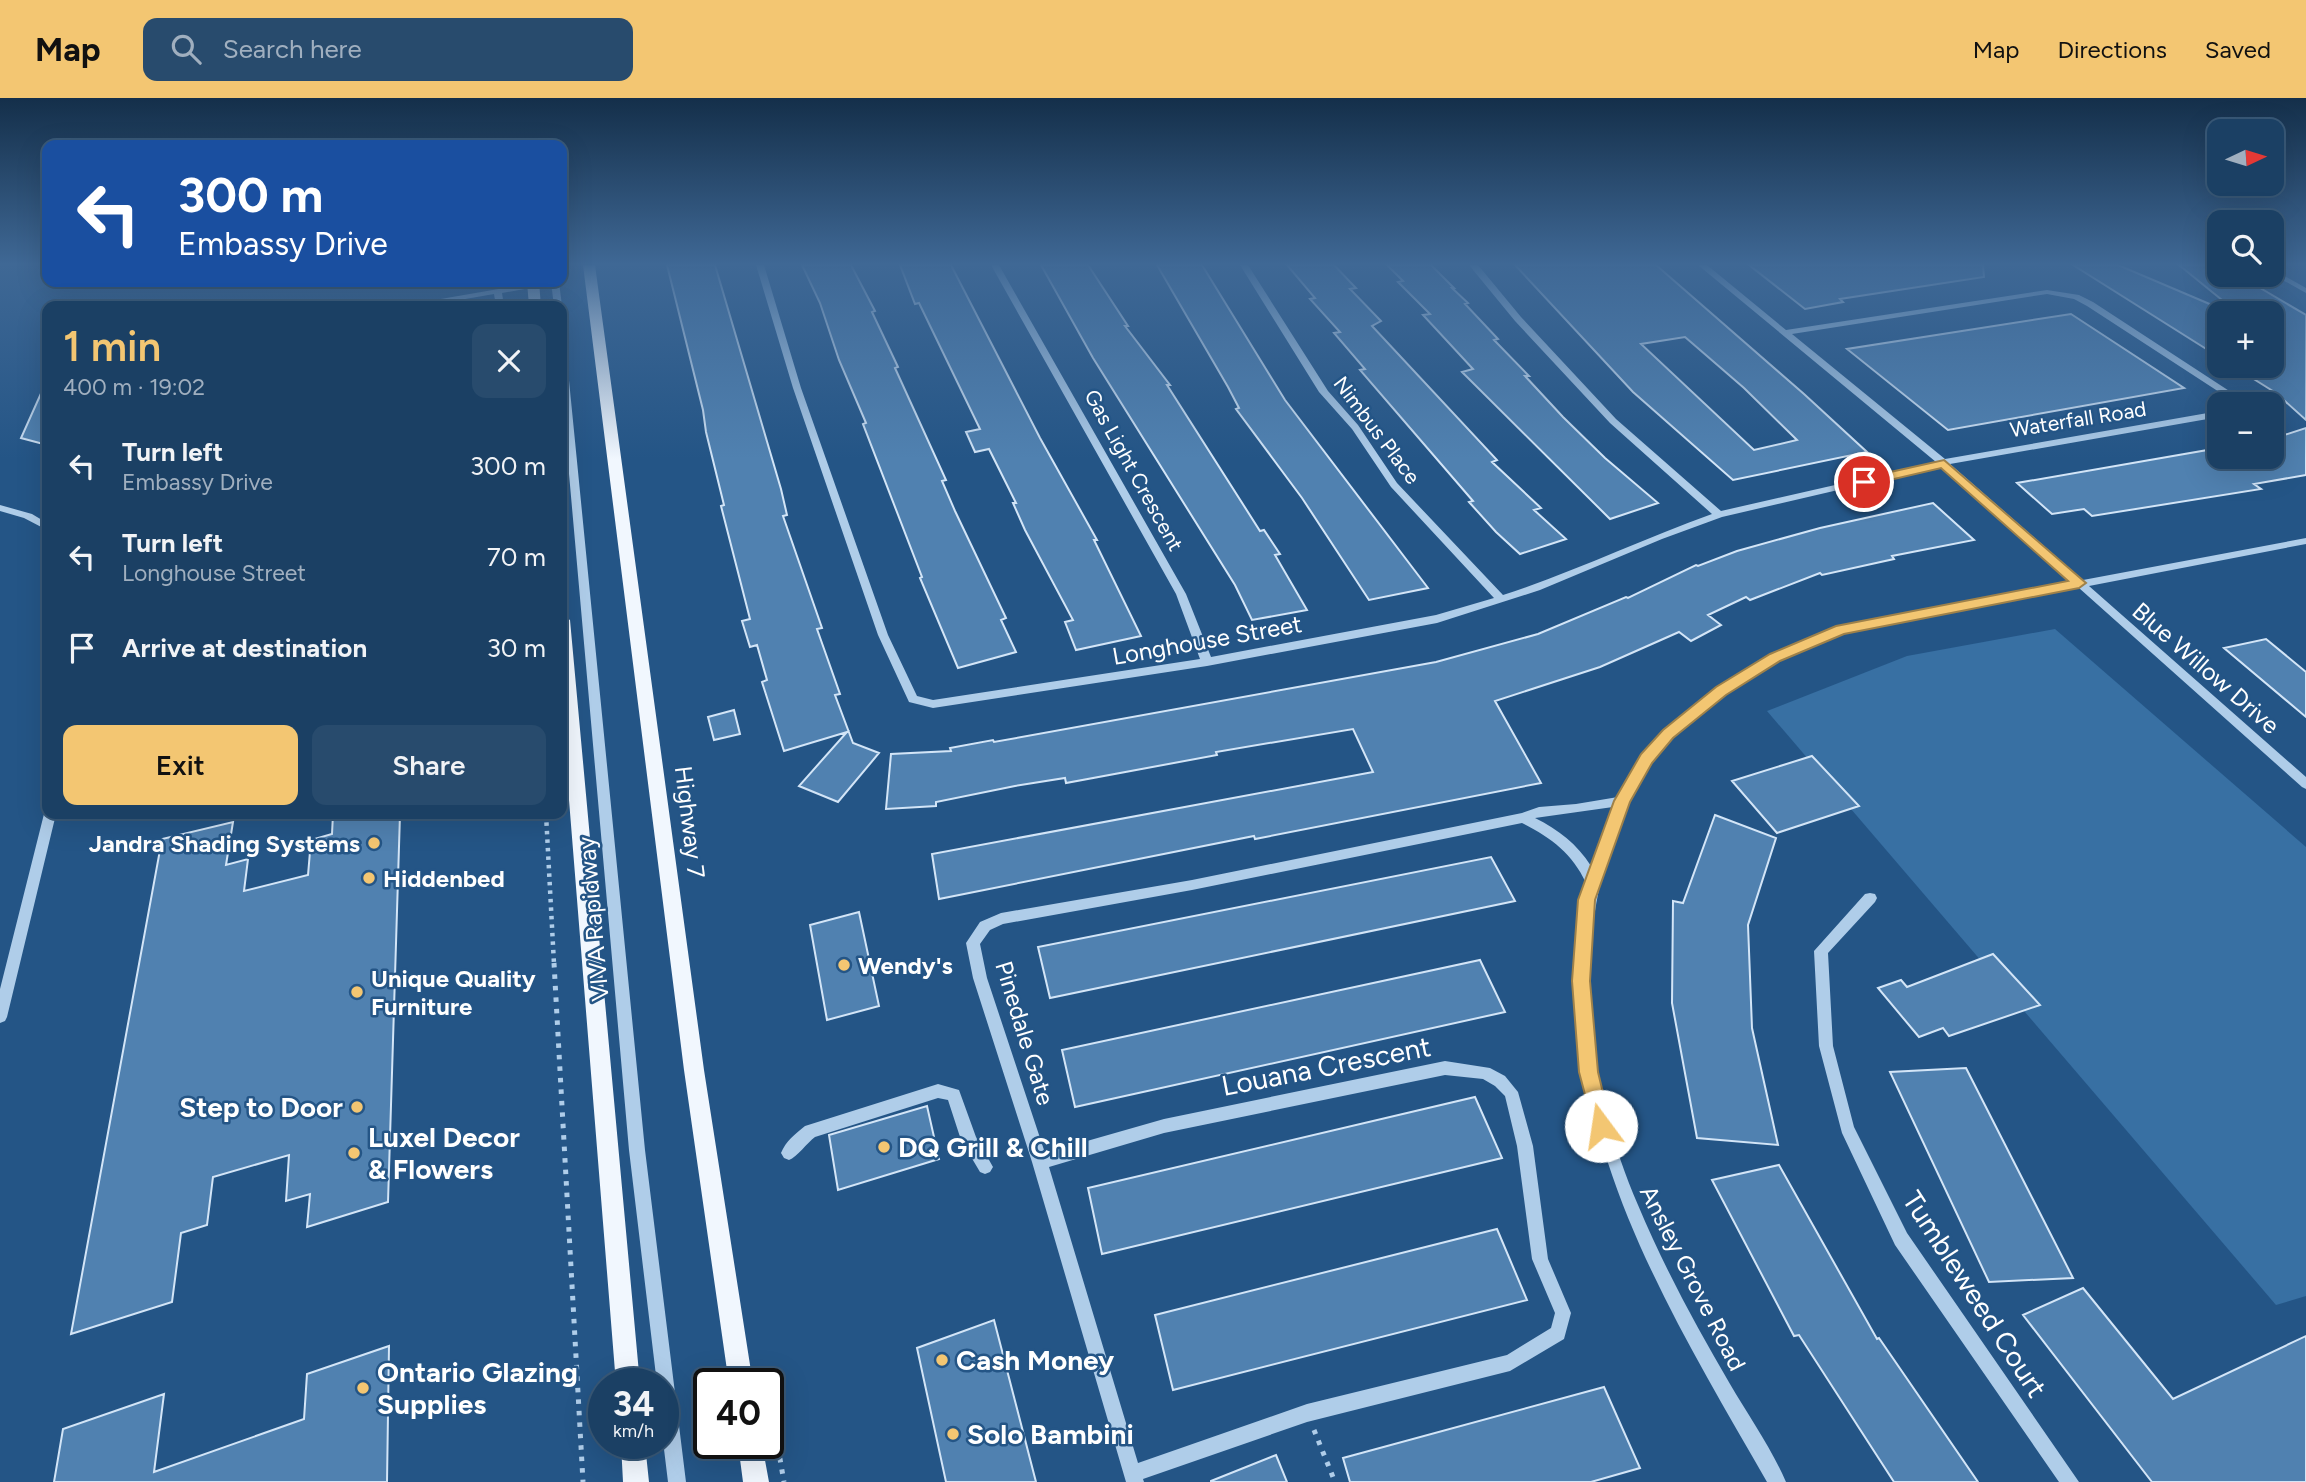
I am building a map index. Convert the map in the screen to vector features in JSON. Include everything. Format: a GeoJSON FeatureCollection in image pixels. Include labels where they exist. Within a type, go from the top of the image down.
{"type":"FeatureCollection","features":[{"type":"Feature","properties":{"kind":"main road","name":"Highway 7"},"geometry":{"type":"LineString","coordinates":[[597,330],[694,1070],[739,1368]]}},
{"type":"Feature","properties":{"kind":"main road"},"geometry":{"type":"LineString","coordinates":[[567,678],[627,1368]]}},
{"type":"Feature","properties":{"kind":"main road"},"geometry":{"type":"LineString","coordinates":[[634,1459],[636,1482]]}},
{"type":"Feature","properties":{"kind":"main road"},"geometry":{"type":"LineString","coordinates":[[752,1459],[756,1482]]}},
{"type":"Feature","properties":{"kind":"street","name":"Longhouse Street"},"geometry":{"type":"LineString","coordinates":[[779,330],[797,388],[883,635],[913,699],[933,704],[1206,662],[1437,619],[1536,588],[1719,515],[1944,463]]}},
{"type":"Feature","properties":{"kind":"street","name":"Gas Light Crescent"},"geometry":{"type":"LineString","coordinates":[[1032,330],[1181,594],[1206,662]]}},
{"type":"Feature","properties":{"kind":"street","name":"Nimbus Place"},"geometry":{"type":"LineString","coordinates":[[1285,330],[1324,392],[1355,427],[1394,485],[1501,599]]}},
{"type":"Feature","properties":{"kind":"street"},"geometry":{"type":"LineString","coordinates":[[1528,330],[1613,421],[1719,515]]}},
{"type":"Feature","properties":{"kind":"street","name":"Blue Willow Drive"},"geometry":{"type":"LineString","coordinates":[[1780,330],[1944,463],[2306,784]]}},
{"type":"Feature","properties":{"kind":"street"},"geometry":{"type":"LineString","coordinates":[[1784,333],[1806,330]]}},
{"type":"Feature","properties":{"kind":"street"},"geometry":{"type":"LineString","coordinates":[[2128,330],[2226,392]]}},
{"type":"Feature","properties":{"kind":"street","name":"VIVA Rapidway"},"geometry":{"type":"LineString","coordinates":[[567,404],[636,1136],[677,1482]]}},
{"type":"Feature","properties":{"kind":"street","name":"Waterfall Road"},"geometry":{"type":"LineString","coordinates":[[1944,463],[2207,416]]}},
{"type":"Feature","properties":{"kind":"street"},"geometry":{"type":"LineString","coordinates":[[0,508],[28,516],[42,524]]}},
{"type":"Feature","properties":{"kind":"street","name":"Ansley Grove Road"},"geometry":{"type":"LineString","coordinates":[[1777,1482],[1670,1295],[1626,1200],[1605,1142],[1588,1072],[1581,975],[1587,900],[1622,801],[1646,758],[1668,734],[1721,691],[1775,658],[1841,630],[2306,541]]}},
{"type":"Feature","properties":{"kind":"street","name":"Pinedale Gate"},"geometry":{"type":"LineString","coordinates":[[1134,1478],[1040,1161],[979,978],[973,943],[985,926],[1001,919],[1192,885],[1523,818],[1539,812],[1577,810],[1622,801]]}},
{"type":"Feature","properties":{"kind":"street"},"geometry":{"type":"LineString","coordinates":[[1523,818],[1569,844],[1584,861],[1592,880]]}},
{"type":"Feature","properties":{"kind":"street"},"geometry":{"type":"LineString","coordinates":[[0,1017],[49,819]]}},
{"type":"Feature","properties":{"kind":"street","name":"Tumbleweed Court"},"geometry":{"type":"LineString","coordinates":[[1870,898],[1821,951],[1826,1046],[1847,1128],[1901,1239],[2070,1482]]}},
{"type":"Feature","properties":{"kind":"street","name":"Louana Crescent"},"geometry":{"type":"LineString","coordinates":[[1040,1161],[1164,1126],[1445,1068],[1471,1070],[1500,1081],[1511,1092],[1525,1146],[1540,1259],[1563,1313],[1558,1334],[1510,1363],[1307,1413],[1134,1478]]}},
{"type":"Feature","properties":{"kind":"street"},"geometry":{"type":"LineString","coordinates":[[789,1153],[810,1131],[938,1091],[954,1094],[969,1140],[985,1167]]}},
{"type":"Feature","properties":{"kind":"path"},"geometry":{"type":"LineString","coordinates":[[546,819],[583,1482]]}},
{"type":"Feature","properties":{"kind":"path"},"geometry":{"type":"LineString","coordinates":[[1307,1413],[1335,1482]]}},
{"type":"Feature","properties":{"kind":"path"},"geometry":{"type":"LineString","coordinates":[[780,1459],[784,1482]]}},
{"type":"Feature","properties":{"kind":"shaded area"},"geometry":{"type":"Polygon","coordinates":[[[2055,629],[2306,847],[2306,1296],[2276,1305],[1767,711],[1907,656],[2055,629]]]}},
{"type":"Feature","properties":{"kind":"building"},"geometry":{"type":"Polygon","coordinates":[[[683,330],[734,330],[781,489],[787,515],[783,516],[822,628],[817,629],[840,694],[835,695],[853,743],[879,753],[838,802],[799,786],[847,732],[784,751],[762,682],[767,680],[757,645],[750,647],[742,621],[750,619],[721,506],[724,505],[683,330]]]}},
{"type":"Feature","properties":{"kind":"building"},"geometry":{"type":"Polygon","coordinates":[[[829,330],[880,330],[946,480],[942,481],[955,511],[1006,618],[1001,620],[1016,652],[958,668],[920,578],[922,577],[863,424],[866,423],[829,330]]]}},
{"type":"Feature","properties":{"kind":"building"},"geometry":{"type":"Polygon","coordinates":[[[932,330],[984,330],[1097,540],[1094,540],[1141,636],[1076,650],[1065,622],[1073,620],[1025,530],[1013,503],[1016,503],[989,449],[975,452],[966,432],[980,429],[932,330]]]}},
{"type":"Feature","properties":{"kind":"building"},"geometry":{"type":"Polygon","coordinates":[[[1077,330],[1128,330],[1170,385],[1167,385],[1260,531],[1264,530],[1280,554],[1275,555],[1307,610],[1252,620],[1235,585],[1077,330]]]}},
{"type":"Feature","properties":{"kind":"building"},"geometry":{"type":"Polygon","coordinates":[[[1195,330],[1242,330],[1285,400],[1428,588],[1369,600],[1302,498],[1236,409],[1239,408],[1195,330]]]}},
{"type":"Feature","properties":{"kind":"building"},"geometry":{"type":"Polygon","coordinates":[[[1338,330],[1375,330],[1497,460],[1492,462],[1541,508],[1534,510],[1566,539],[1520,554],[1469,502],[1473,501],[1360,370],[1365,369],[1334,333],[1340,332],[1338,330]]]}},
{"type":"Feature","properties":{"kind":"building"},"geometry":{"type":"Polygon","coordinates":[[[1437,330],[1489,330],[1498,339],[1494,340],[1563,417],[1605,458],[1658,503],[1610,519],[1462,372],[1473,369],[1437,330]]]}},
{"type":"Feature","properties":{"kind":"building"},"geometry":{"type":"Polygon","coordinates":[[[1575,330],[1730,330],[1867,452],[1733,480],[1633,392],[1575,330]],[[1685,337],[1641,344],[1754,450],[1797,440],[1744,388],[1685,337]]]}},
{"type":"Feature","properties":{"kind":"building"},"geometry":{"type":"Polygon","coordinates":[[[1971,330],[2095,330],[2184,388],[1948,430],[1847,349],[1971,330]]]}},
{"type":"Feature","properties":{"kind":"building"},"geometry":{"type":"Polygon","coordinates":[[[2175,330],[2207,330],[2207,349],[2175,330]]]}},
{"type":"Feature","properties":{"kind":"building"},"geometry":{"type":"Polygon","coordinates":[[[2284,330],[2306,330],[2306,420],[2284,400],[2284,392],[2274,392],[2252,378],[2284,378],[2284,330]]]}},
{"type":"Feature","properties":{"kind":"building"},"geometry":{"type":"Polygon","coordinates":[[[42,391],[42,444],[21,438],[42,391]]]}},
{"type":"Feature","properties":{"kind":"building"},"geometry":{"type":"Polygon","coordinates":[[[2306,428],[2306,475],[2254,484],[2261,489],[2092,516],[2084,509],[2052,514],[2017,483],[2207,450],[2207,469],[2284,469],[2284,435],[2306,428]]]}},
{"type":"Feature","properties":{"kind":"building"},"geometry":{"type":"Polygon","coordinates":[[[1933,503],[1974,540],[1892,556],[1894,559],[1822,575],[1820,573],[1750,600],[1746,597],[1708,615],[1721,625],[1691,641],[1679,632],[1600,667],[1495,701],[1541,783],[1255,839],[1254,836],[939,899],[932,854],[1373,772],[1353,729],[1216,752],[1217,755],[1066,783],[1065,778],[1015,786],[936,802],[936,806],[886,809],[891,754],[951,751],[950,748],[993,740],[994,742],[1436,662],[1538,634],[1628,598],[1696,565],[1737,551],[1820,528],[1933,503]]]}},
{"type":"Feature","properties":{"kind":"building"},"geometry":{"type":"Polygon","coordinates":[[[2266,639],[2306,672],[2306,717],[2224,648],[2266,639]]]}},
{"type":"Feature","properties":{"kind":"building"},"geometry":{"type":"Polygon","coordinates":[[[734,710],[740,734],[714,740],[708,717],[734,710]]]}},
{"type":"Feature","properties":{"kind":"building"},"geometry":{"type":"Polygon","coordinates":[[[1812,756],[1859,806],[1777,833],[1732,781],[1812,756]]]}},
{"type":"Feature","properties":{"kind":"building"},"geometry":{"type":"Polygon","coordinates":[[[1715,815],[1776,838],[1748,925],[1752,1028],[1778,1145],[1697,1138],[1672,1003],[1673,901],[1683,903],[1715,815]]]}},
{"type":"Feature","properties":{"kind":"building"},"geometry":{"type":"Polygon","coordinates":[[[333,819],[400,819],[388,1202],[307,1227],[310,1194],[286,1201],[289,1155],[213,1177],[207,1225],[181,1233],[172,1302],[71,1334],[162,839],[233,822],[226,865],[248,859],[244,891],[308,875],[311,840],[332,834],[333,819]]]}},
{"type":"Feature","properties":{"kind":"building"},"geometry":{"type":"Polygon","coordinates":[[[1491,857],[1515,901],[1050,998],[1038,947],[1491,857]]]}},
{"type":"Feature","properties":{"kind":"building","name":"Wendy's"},"geometry":{"type":"Polygon","coordinates":[[[859,912],[879,1006],[827,1020],[810,925],[859,912]]]}},
{"type":"Feature","properties":{"kind":"building"},"geometry":{"type":"Polygon","coordinates":[[[1993,954],[2040,1005],[1949,1036],[1943,1028],[1919,1037],[1878,988],[1901,980],[1907,987],[1993,954]]]}},
{"type":"Feature","properties":{"kind":"building"},"geometry":{"type":"Polygon","coordinates":[[[1480,960],[1505,1012],[1075,1107],[1062,1050],[1480,960]]]}},
{"type":"Feature","properties":{"kind":"building"},"geometry":{"type":"Polygon","coordinates":[[[1966,1068],[2073,1278],[1989,1282],[1890,1072],[1966,1068]]]}},
{"type":"Feature","properties":{"kind":"building"},"geometry":{"type":"Polygon","coordinates":[[[1475,1097],[1502,1158],[1102,1254],[1088,1188],[1475,1097]]]}},
{"type":"Feature","properties":{"kind":"building","name":"DQ Grill & Chill"},"geometry":{"type":"Polygon","coordinates":[[[927,1106],[939,1159],[838,1190],[829,1135],[927,1106]]]}},
{"type":"Feature","properties":{"kind":"building"},"geometry":{"type":"Polygon","coordinates":[[[1779,1165],[1877,1339],[1879,1338],[1978,1482],[1894,1482],[1799,1335],[1794,1336],[1712,1180],[1779,1165]]]}},
{"type":"Feature","properties":{"kind":"building"},"geometry":{"type":"Polygon","coordinates":[[[1497,1229],[1527,1300],[1173,1390],[1155,1315],[1497,1229]]]}},
{"type":"Feature","properties":{"kind":"building"},"geometry":{"type":"Polygon","coordinates":[[[2083,1288],[2173,1399],[2306,1336],[2306,1482],[2152,1482],[2023,1315],[2083,1288]]]}},
{"type":"Feature","properties":{"kind":"building"},"geometry":{"type":"Polygon","coordinates":[[[994,1320],[1036,1482],[946,1482],[917,1348],[994,1320]]]}},
{"type":"Feature","properties":{"kind":"building"},"geometry":{"type":"Polygon","coordinates":[[[389,1346],[387,1482],[54,1482],[63,1429],[164,1394],[154,1472],[304,1419],[307,1374],[389,1346]]]}},
{"type":"Feature","properties":{"kind":"building"},"geometry":{"type":"Polygon","coordinates":[[[1604,1387],[1640,1468],[1591,1482],[1350,1482],[1343,1458],[1604,1387]]]}},
{"type":"Feature","properties":{"kind":"building"},"geometry":{"type":"Polygon","coordinates":[[[1276,1455],[1287,1482],[1211,1482],[1211,1481],[1276,1455]]]}},
{"type":"Feature","properties":{"kind":"place","name":"Jandra Shading Systems"},"geometry":{"type":"Point","coordinates":[374,843]}},
{"type":"Feature","properties":{"kind":"place","name":"Hiddenbed"},"geometry":{"type":"Point","coordinates":[369,878]}},
{"type":"Feature","properties":{"kind":"place","name":"Wendy's"},"geometry":{"type":"Point","coordinates":[844,965]}},
{"type":"Feature","properties":{"kind":"place","name":"Unique Quality Furniture"},"geometry":{"type":"Point","coordinates":[357,992]}},
{"type":"Feature","properties":{"kind":"place","name":"Step to Door"},"geometry":{"type":"Point","coordinates":[357,1107]}},
{"type":"Feature","properties":{"kind":"place","name":"DQ Grill & Chill"},"geometry":{"type":"Point","coordinates":[884,1147]}},
{"type":"Feature","properties":{"kind":"place","name":"Luxel Decor & Flowers"},"geometry":{"type":"Point","coordinates":[354,1153]}},
{"type":"Feature","properties":{"kind":"place","name":"Cash Money"},"geometry":{"type":"Point","coordinates":[942,1360]}},
{"type":"Feature","properties":{"kind":"place","name":"Ontario Glazing Supplies"},"geometry":{"type":"Point","coordinates":[363,1388]}},
{"type":"Feature","properties":{"kind":"place","name":"Solo Bambini"},"geometry":{"type":"Point","coordinates":[953,1434]}},
{"type":"Feature","properties":{"kind":"route"},"geometry":{"type":"LineString","coordinates":[[1601,1126],[1588,1072],[1581,981],[1580,964],[1587,900],[1613,822],[1646,758],[1668,734],[1721,691],[1775,658],[1841,630],[2079,583],[1944,463],[1864,482]]}}]}
